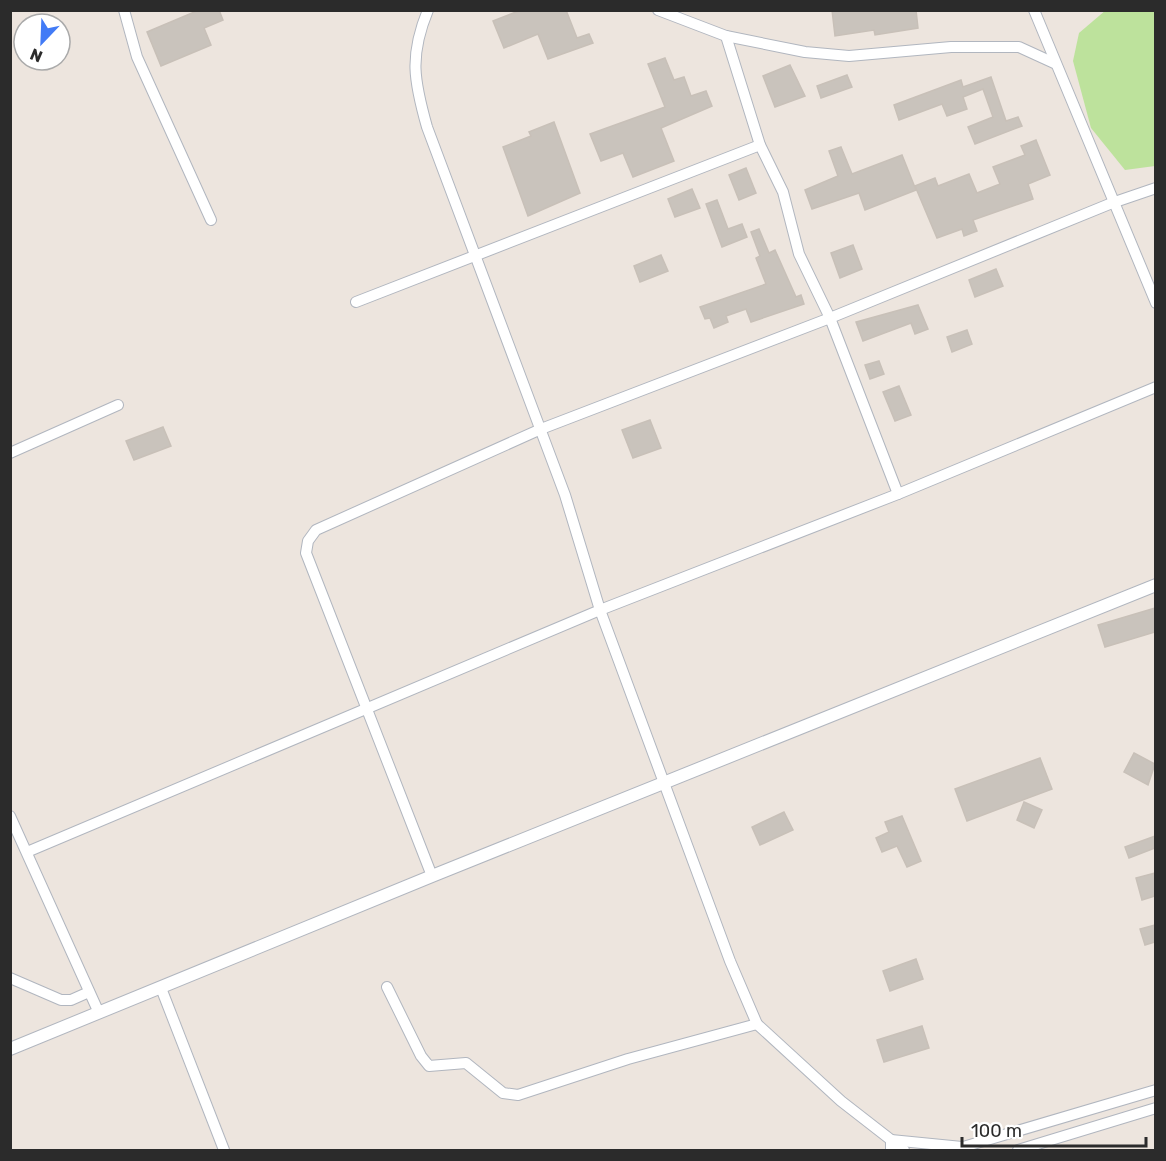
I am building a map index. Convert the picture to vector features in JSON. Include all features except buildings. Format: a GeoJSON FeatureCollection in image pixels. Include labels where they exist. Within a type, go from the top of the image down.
{"type":"FeatureCollection","features":[{"type":"Feature","properties":{"kind":"street"},"geometry":{"type":"LineString","coordinates":[[124,10],[137,57],[211,220]]}},
{"type":"Feature","properties":{"kind":"street"},"geometry":{"type":"LineString","coordinates":[[428,10],[418,34],[413,63],[415,87],[427,127],[565,495],[600,610],[730,961],[757,1024],[891,1145],[904,1150]]}},
{"type":"Feature","properties":{"kind":"street"},"geometry":{"type":"LineString","coordinates":[[658,10],[726,36],[774,47],[849,56],[951,47],[1019,47],[1054,63]]}},
{"type":"Feature","properties":{"kind":"street"},"geometry":{"type":"LineString","coordinates":[[1034,10],[1155,303]]}},
{"type":"Feature","properties":{"kind":"street"},"geometry":{"type":"LineString","coordinates":[[726,36],[760,144],[783,192],[799,254],[830,318],[898,495]]}},
{"type":"Feature","properties":{"kind":"street"},"geometry":{"type":"LineString","coordinates":[[356,302],[476,258],[760,144]]}},
{"type":"Feature","properties":{"kind":"street"},"geometry":{"type":"LineString","coordinates":[[432,876],[365,710],[306,553],[308,542],[316,530],[541,429],[830,318],[1112,203],[1155,188]]}},
{"type":"Feature","properties":{"kind":"street"},"geometry":{"type":"LineString","coordinates":[[27,852],[600,610],[898,495],[1155,387]]}},
{"type":"Feature","properties":{"kind":"street"},"geometry":{"type":"LineString","coordinates":[[10,453],[118,405]]}},
{"type":"Feature","properties":{"kind":"street"},"geometry":{"type":"LineString","coordinates":[[10,1050],[432,876],[1155,585]]}},
{"type":"Feature","properties":{"kind":"street"},"geometry":{"type":"LineString","coordinates":[[10,816],[99,1013]]}},
{"type":"Feature","properties":{"kind":"street"},"geometry":{"type":"LineString","coordinates":[[10,978],[61,1000],[71,1000],[89,992]]}},
{"type":"Feature","properties":{"kind":"street"},"geometry":{"type":"LineString","coordinates":[[387,987],[421,1056],[429,1066],[466,1063],[503,1093],[518,1095],[627,1059],[757,1024]]}},
{"type":"Feature","properties":{"kind":"street"},"geometry":{"type":"LineString","coordinates":[[161,988],[224,1150]]}},
{"type":"Feature","properties":{"kind":"street"},"geometry":{"type":"LineString","coordinates":[[891,1145],[958,1149],[1155,1090]]}},
{"type":"Feature","properties":{"kind":"street"},"geometry":{"type":"LineString","coordinates":[[1114,1102],[1120,1119]]}},
{"type":"Feature","properties":{"kind":"street"},"geometry":{"type":"LineString","coordinates":[[1018,1150],[1155,1108]]}},
{"type":"Feature","properties":{"kind":"green space"},"geometry":{"type":"Polygon","coordinates":[[[1106,10],[1155,11],[1155,166],[1125,170],[1091,128],[1073,61],[1079,33],[1106,10]]]}}]}
